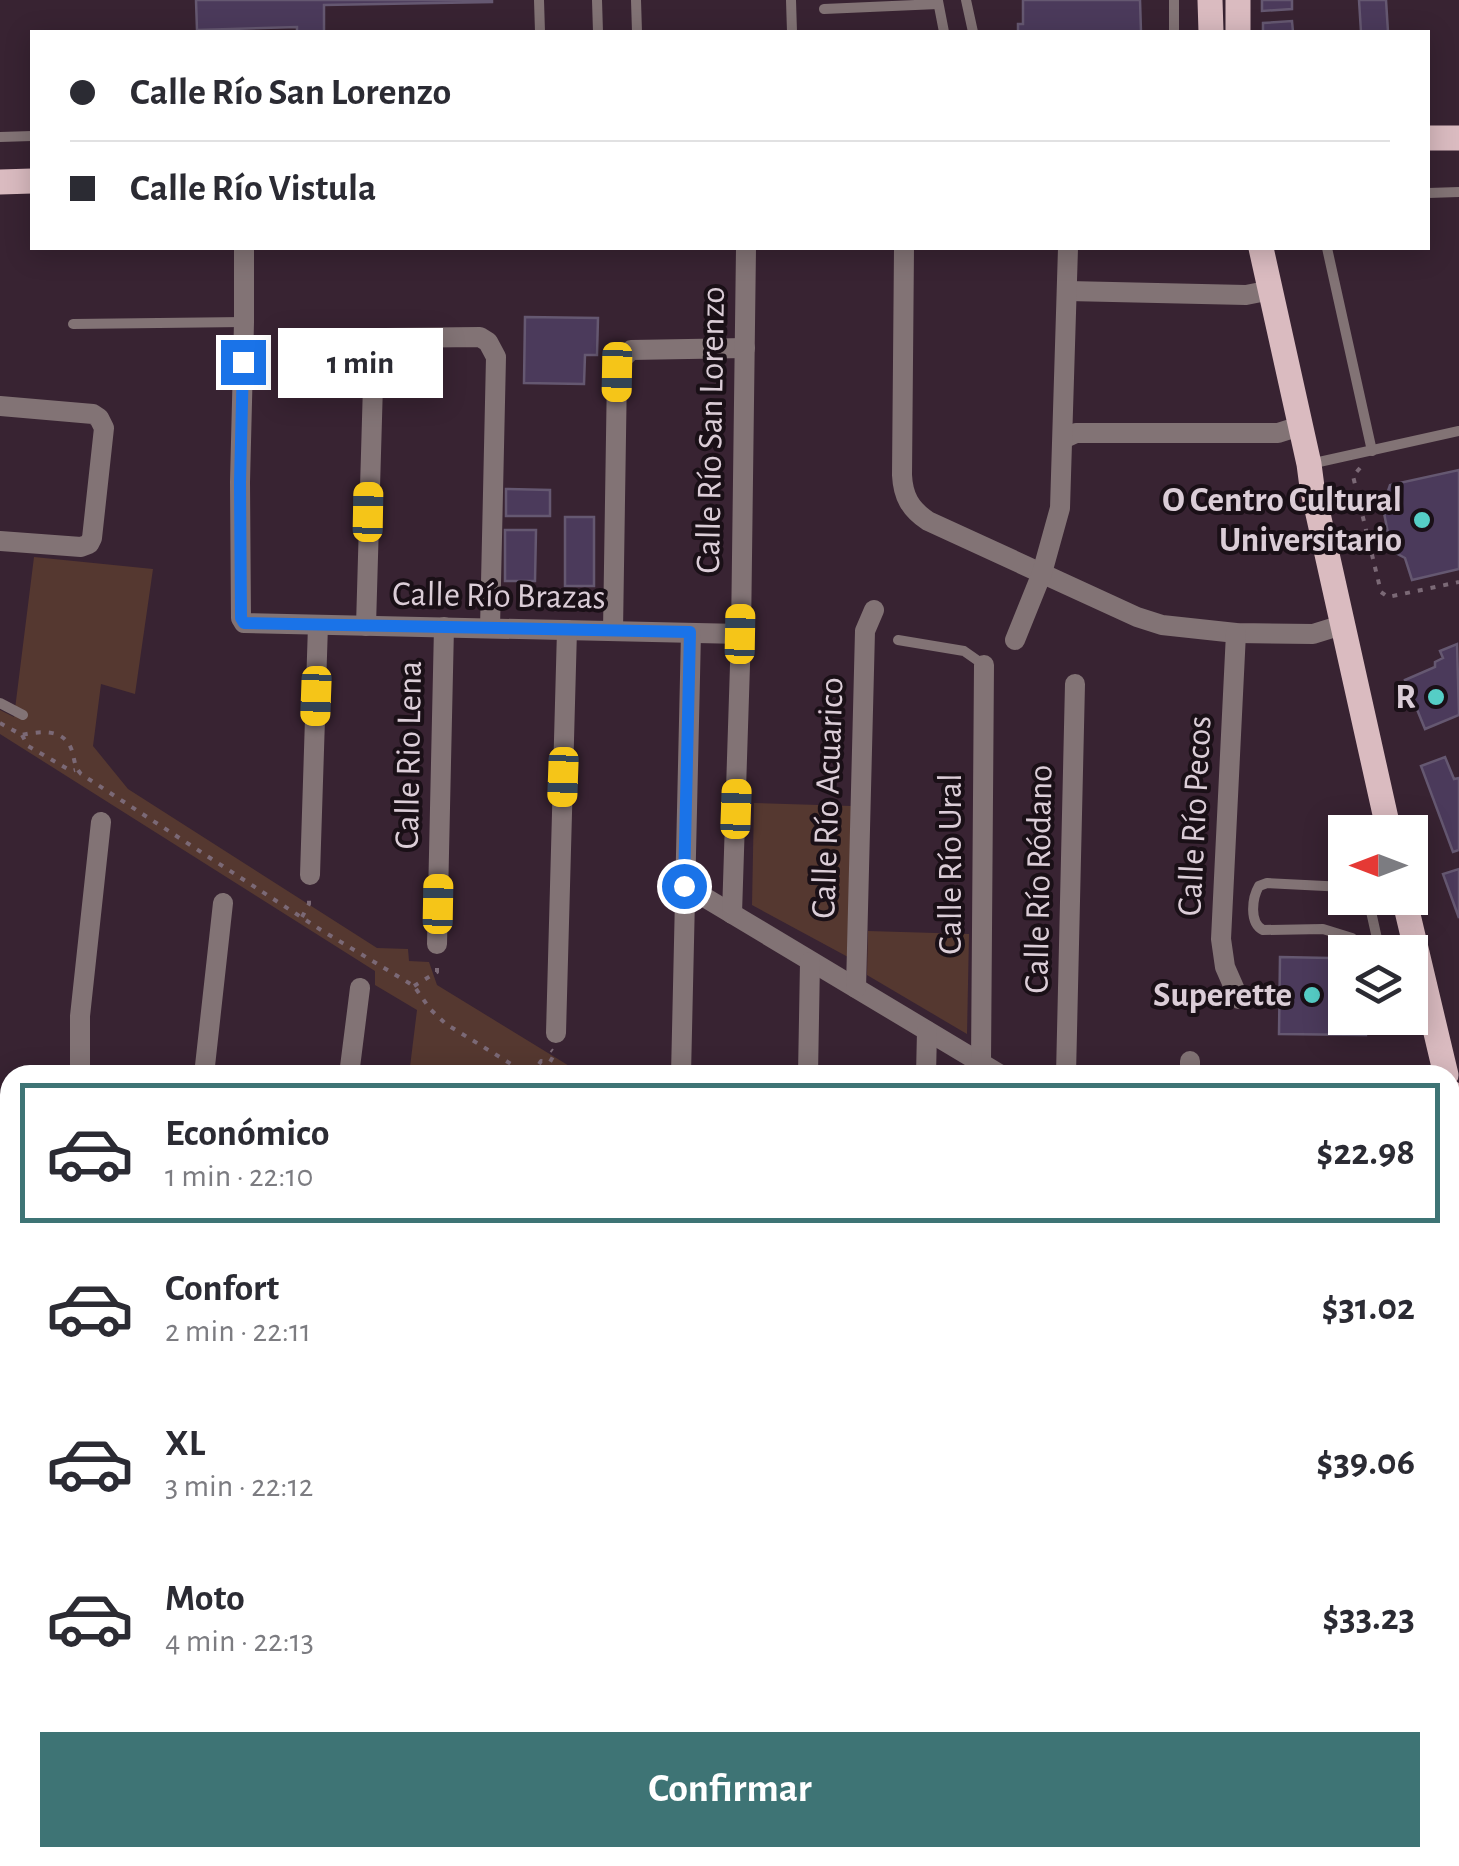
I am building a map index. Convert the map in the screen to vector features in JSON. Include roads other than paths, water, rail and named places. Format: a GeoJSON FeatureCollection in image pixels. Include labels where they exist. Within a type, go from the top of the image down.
{"type":"FeatureCollection","features":[{"type":"Feature","properties":{"kind":"main road"},"geometry":{"type":"LineString","coordinates":[[1210,0],[1211,30]]}},
{"type":"Feature","properties":{"kind":"main road"},"geometry":{"type":"LineString","coordinates":[[1238,0],[1238,30]]}},
{"type":"Feature","properties":{"kind":"main road"},"geometry":{"type":"LineString","coordinates":[[1430,138],[1459,138]]}},
{"type":"Feature","properties":{"kind":"main road"},"geometry":{"type":"LineString","coordinates":[[0,182],[30,181]]}},
{"type":"Feature","properties":{"kind":"main road"},"geometry":{"type":"LineString","coordinates":[[1261,250],[1385,815]]}},
{"type":"Feature","properties":{"kind":"main road"},"geometry":{"type":"LineString","coordinates":[[1428,1023],[1443,1065]]}},
{"type":"Feature","properties":{"kind":"street"},"geometry":{"type":"LineString","coordinates":[[244,250],[244,322]]}},
{"type":"Feature","properties":{"kind":"street","name":"Calle Río San Lorenzo"},"geometry":{"type":"LineString","coordinates":[[732,914],[746,250]]}},
{"type":"Feature","properties":{"kind":"street"},"geometry":{"type":"LineString","coordinates":[[904,250],[902,489],[916,513],[1162,626],[1236,633],[1312,634],[1342,626]]}},
{"type":"Feature","properties":{"kind":"street"},"geometry":{"type":"LineString","coordinates":[[1015,640],[1042,573],[1060,508],[1068,250]]}},
{"type":"Feature","properties":{"kind":"street"},"geometry":{"type":"LineString","coordinates":[[1068,290],[1246,294],[1271,290]]}},
{"type":"Feature","properties":{"kind":"street","name":"Calle Río Brazas"},"geometry":{"type":"LineString","coordinates":[[244,322],[240,482],[244,623],[740,634]]}},
{"type":"Feature","properties":{"kind":"street"},"geometry":{"type":"LineString","coordinates":[[366,626],[374,350],[386,338],[480,337],[493,349],[496,358],[490,628]]}},
{"type":"Feature","properties":{"kind":"street"},"geometry":{"type":"LineString","coordinates":[[614,631],[620,361],[631,350],[745,348]]}},
{"type":"Feature","properties":{"kind":"street"},"geometry":{"type":"LineString","coordinates":[[0,406],[92,414],[104,428],[89,544],[80,547],[0,541]]}},
{"type":"Feature","properties":{"kind":"street"},"geometry":{"type":"LineString","coordinates":[[1062,440],[1076,432],[1278,433],[1300,426]]}},
{"type":"Feature","properties":{"kind":"street","name":"Calle Río Acuarico"},"geometry":{"type":"LineString","coordinates":[[856,988],[866,631],[874,610]]}},
{"type":"Feature","properties":{"kind":"street"},"geometry":{"type":"LineString","coordinates":[[310,875],[318,625]]}},
{"type":"Feature","properties":{"kind":"street","name":"Calle Rio Lena"},"geometry":{"type":"LineString","coordinates":[[436,944],[444,628]]}},
{"type":"Feature","properties":{"kind":"street"},"geometry":{"type":"LineString","coordinates":[[556,1033],[567,630]]}},
{"type":"Feature","properties":{"kind":"street"},"geometry":{"type":"LineString","coordinates":[[681,1065],[690,632]]}},
{"type":"Feature","properties":{"kind":"street","name":"Calle Río Pecos"},"geometry":{"type":"LineString","coordinates":[[1236,633],[1222,939],[1225,967],[1239,999]]}},
{"type":"Feature","properties":{"kind":"street","name":"Calle Río Ural"},"geometry":{"type":"LineString","coordinates":[[981,1063],[984,665]]}},
{"type":"Feature","properties":{"kind":"street","name":"Calle Río Ródano"},"geometry":{"type":"LineString","coordinates":[[1066,1065],[1075,684]]}},
{"type":"Feature","properties":{"kind":"street"},"geometry":{"type":"LineString","coordinates":[[80,1065],[80,1016],[101,822]]}},
{"type":"Feature","properties":{"kind":"street"},"geometry":{"type":"LineString","coordinates":[[684,886],[984,1065]]}},
{"type":"Feature","properties":{"kind":"street"},"geometry":{"type":"LineString","coordinates":[[205,1065],[223,903]]}},
{"type":"Feature","properties":{"kind":"street"},"geometry":{"type":"LineString","coordinates":[[808,1065],[810,962]]}},
{"type":"Feature","properties":{"kind":"street"},"geometry":{"type":"LineString","coordinates":[[351,1065],[360,988]]}},
{"type":"Feature","properties":{"kind":"street"},"geometry":{"type":"LineString","coordinates":[[926,1065],[927,1031]]}},
{"type":"Feature","properties":{"kind":"lane"},"geometry":{"type":"LineString","coordinates":[[539,0],[540,30]]}},
{"type":"Feature","properties":{"kind":"lane"},"geometry":{"type":"LineString","coordinates":[[597,0],[598,30]]}},
{"type":"Feature","properties":{"kind":"lane"},"geometry":{"type":"LineString","coordinates":[[636,0],[637,30]]}},
{"type":"Feature","properties":{"kind":"lane"},"geometry":{"type":"LineString","coordinates":[[791,0],[792,30]]}},
{"type":"Feature","properties":{"kind":"lane"},"geometry":{"type":"LineString","coordinates":[[966,0],[973,30]]}},
{"type":"Feature","properties":{"kind":"lane"},"geometry":{"type":"LineString","coordinates":[[1174,0],[1174,30]]}},
{"type":"Feature","properties":{"kind":"lane"},"geometry":{"type":"LineString","coordinates":[[824,9],[938,2],[944,30]]}},
{"type":"Feature","properties":{"kind":"lane"},"geometry":{"type":"LineString","coordinates":[[0,137],[30,136]]}},
{"type":"Feature","properties":{"kind":"lane"},"geometry":{"type":"LineString","coordinates":[[1430,193],[1459,192]]}},
{"type":"Feature","properties":{"kind":"lane"},"geometry":{"type":"LineString","coordinates":[[1327,250],[1372,451]]}},
{"type":"Feature","properties":{"kind":"lane"},"geometry":{"type":"LineString","coordinates":[[73,324],[244,322]]}},
{"type":"Feature","properties":{"kind":"lane"},"geometry":{"type":"LineString","coordinates":[[1309,464],[1459,431]]}},
{"type":"Feature","properties":{"kind":"lane"},"geometry":{"type":"LineString","coordinates":[[898,640],[964,650],[984,665]]}},
{"type":"Feature","properties":{"kind":"lane"},"geometry":{"type":"LineString","coordinates":[[0,703],[23,716]]}},
{"type":"Feature","properties":{"kind":"lane"},"geometry":{"type":"LineString","coordinates":[[1328,886],[1259,886],[1254,895],[1254,921],[1263,930],[1323,929],[1342,935]]}},
{"type":"Feature","properties":{"kind":"place","name":"O Centro Cultural Universitario"},"geometry":{"type":"Point","coordinates":[1422,520]}},
{"type":"Feature","properties":{"kind":"place","name":"R"},"geometry":{"type":"Point","coordinates":[1436,697]}},
{"type":"Feature","properties":{"kind":"place","name":"Superette"},"geometry":{"type":"Point","coordinates":[1312,995]}}]}
